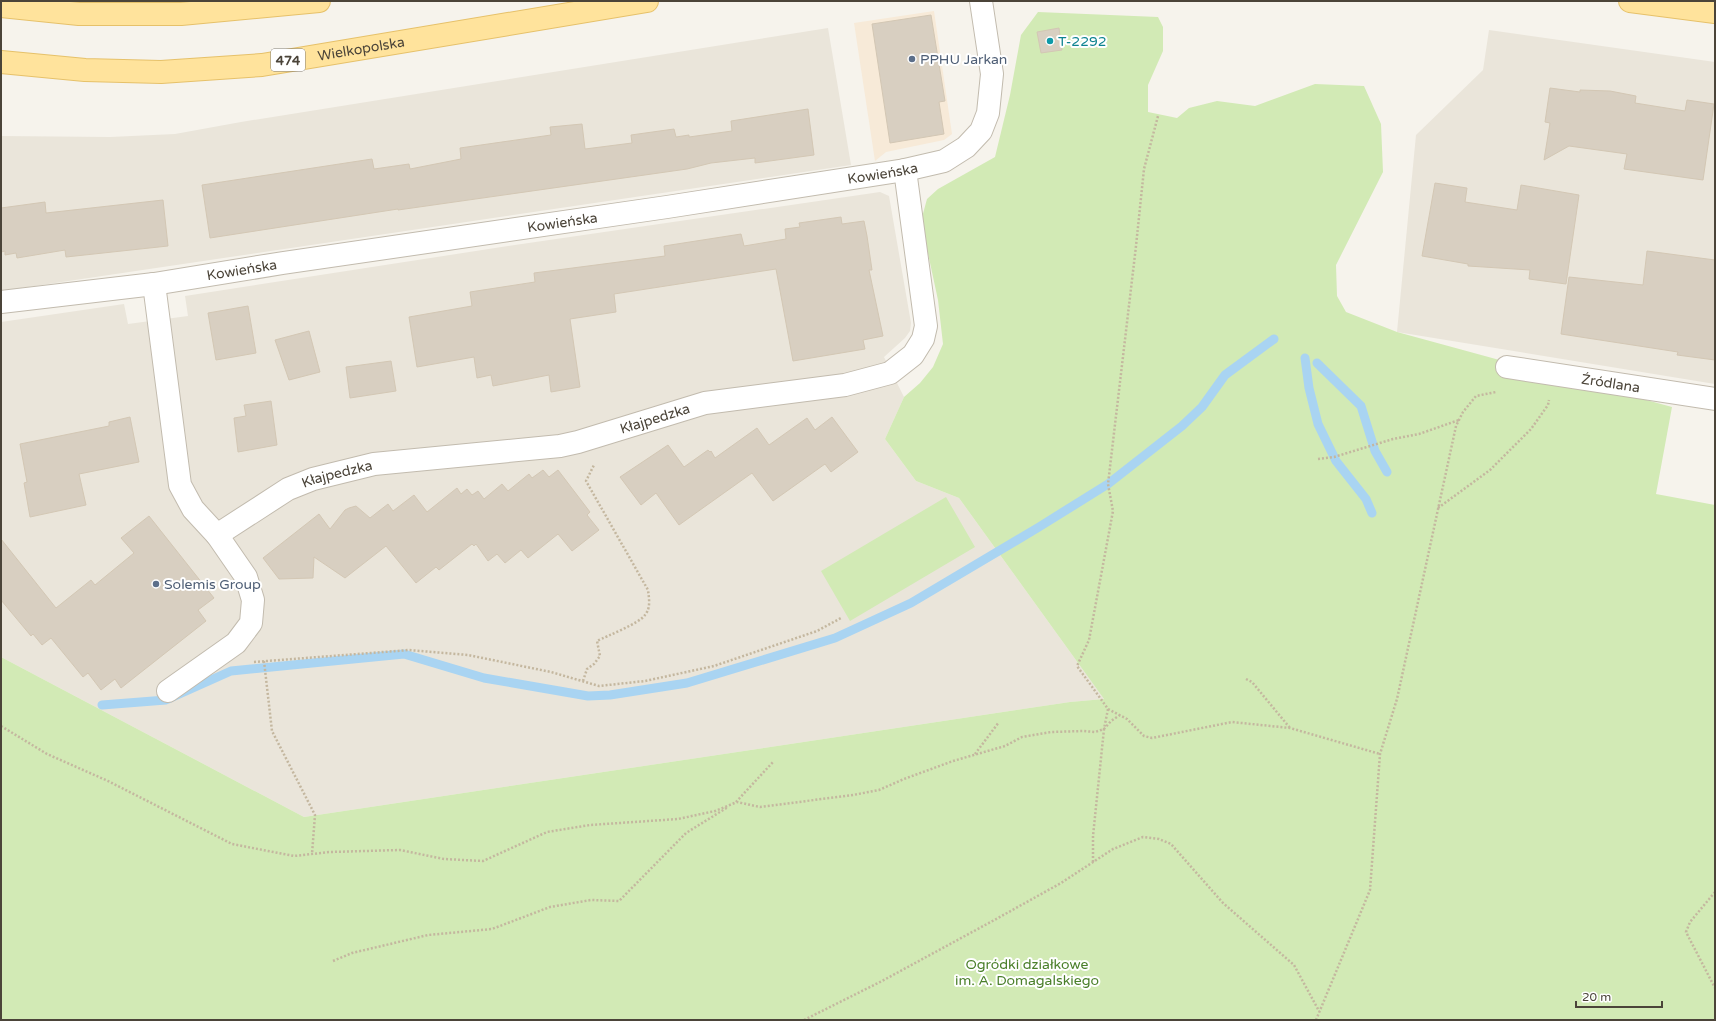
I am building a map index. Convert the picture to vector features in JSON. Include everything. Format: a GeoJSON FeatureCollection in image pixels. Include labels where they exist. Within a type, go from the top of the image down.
{"type":"FeatureCollection","features":[{"type":"Feature","properties":{"kind":"main road"},"geometry":{"type":"LineString","coordinates":[[1,6],[79,14],[181,14],[319,1]]}},
{"type":"Feature","properties":{"kind":"main road","name":"Wielkopolska"},"geometry":{"type":"LineString","coordinates":[[1,62],[85,70],[160,72],[262,64],[647,1]]}},
{"type":"Feature","properties":{"kind":"main road"},"geometry":{"type":"LineString","coordinates":[[1630,1],[1715,12]]}},
{"type":"Feature","properties":{"kind":"street","name":"Kowieńska"},"geometry":{"type":"LineString","coordinates":[[1,302],[154,284],[291,262],[667,208],[905,170],[944,161],[966,147],[981,131],[988,113],[992,74],[981,1]]}},
{"type":"Feature","properties":{"kind":"street","name":"Kłajpedzka"},"geometry":{"type":"LineString","coordinates":[[217,535],[288,489],[313,479],[374,464],[560,446],[705,403],[844,385],[890,373],[913,355],[923,339],[926,326],[905,170]]}},
{"type":"Feature","properties":{"kind":"street"},"geometry":{"type":"LineString","coordinates":[[154,284],[180,485],[193,509],[217,535],[246,577],[253,600],[252,623],[236,642],[168,691]]}},
{"type":"Feature","properties":{"kind":"street","name":"Źródlana"},"geometry":{"type":"LineString","coordinates":[[1507,367],[1715,399]]}},
{"type":"Feature","properties":{"kind":"path"},"geometry":{"type":"LineString","coordinates":[[1158,116],[1144,169],[1108,484],[1113,511],[1089,640],[1077,666],[1108,709],[1127,719],[1144,736],[1152,738],[1232,722],[1290,728],[1380,754]]}},
{"type":"Feature","properties":{"kind":"path"},"geometry":{"type":"LineString","coordinates":[[1438,509],[1490,470],[1531,429],[1548,405],[1553,386],[1559,375]]}},
{"type":"Feature","properties":{"kind":"path"},"geometry":{"type":"LineString","coordinates":[[1316,1020],[1370,890],[1380,754],[1397,699],[1456,426],[1463,412],[1476,396],[1494,392],[1502,392]]}},
{"type":"Feature","properties":{"kind":"path"},"geometry":{"type":"LineString","coordinates":[[1318,460],[1334,457],[1393,439],[1419,434],[1459,420]]}},
{"type":"Feature","properties":{"kind":"path"},"geometry":{"type":"LineString","coordinates":[[583,681],[586,669],[594,664],[600,656],[597,641],[645,616],[650,604],[648,590],[586,480],[595,462],[599,449],[599,435]]}},
{"type":"Feature","properties":{"kind":"path"},"geometry":{"type":"LineString","coordinates":[[248,663],[409,650],[468,654],[551,672],[599,686],[645,681],[714,666],[817,630],[841,618]]}},
{"type":"Feature","properties":{"kind":"path"},"geometry":{"type":"LineString","coordinates":[[264,661],[272,731],[314,815],[312,854]]}},
{"type":"Feature","properties":{"kind":"path"},"geometry":{"type":"LineString","coordinates":[[1246,679],[1252,682],[1290,728]]}},
{"type":"Feature","properties":{"kind":"path"},"geometry":{"type":"LineString","coordinates":[[1093,862],[1093,836],[1104,729],[1108,709]]}},
{"type":"Feature","properties":{"kind":"path"},"geometry":{"type":"LineString","coordinates":[[1,726],[47,754],[108,781],[232,844],[294,856],[330,852],[400,850],[444,859],[483,861],[547,832],[590,825],[678,819],[715,811],[737,802],[760,806],[853,795],[879,790],[953,761],[1006,746],[1022,736],[1051,732],[1095,732],[1104,729],[1111,721],[1120,715]]}},
{"type":"Feature","properties":{"kind":"path"},"geometry":{"type":"LineString","coordinates":[[975,755],[999,722]]}},
{"type":"Feature","properties":{"kind":"path"},"geometry":{"type":"LineString","coordinates":[[333,961],[352,953],[428,935],[492,929],[550,907],[591,900],[619,901],[686,833],[737,802],[773,762]]}},
{"type":"Feature","properties":{"kind":"path"},"geometry":{"type":"LineString","coordinates":[[804,1020],[882,981],[998,918],[1061,883],[1113,849],[1143,837],[1159,839],[1171,844],[1223,903],[1294,965],[1319,1012]]}},
{"type":"Feature","properties":{"kind":"path"},"geometry":{"type":"LineString","coordinates":[[1715,892],[1690,922],[1686,932],[1715,988]]}},
{"type":"Feature","properties":{"kind":"shaded area"},"geometry":{"type":"Polygon","coordinates":[[[934,11],[952,134],[944,140],[886,152],[875,161],[854,23],[934,11]]]}},
{"type":"Feature","properties":{"kind":"shaded area"},"geometry":{"type":"Polygon","coordinates":[[[828,28],[851,165],[1,291],[1,136],[110,137],[175,134],[241,122],[828,28]]]}},
{"type":"Feature","properties":{"kind":"shaded area"},"geometry":{"type":"Polygon","coordinates":[[[1489,30],[1715,62],[1715,384],[1397,332],[1416,135],[1483,70],[1489,30]]]}},
{"type":"Feature","properties":{"kind":"shaded area"},"geometry":{"type":"Polygon","coordinates":[[[880,192],[889,196],[911,323],[910,331],[905,338],[884,357],[904,397],[885,439],[916,481],[959,498],[1104,699],[1070,702],[304,817],[1,657],[1,322],[124,304],[128,324],[188,316],[185,296],[508,246],[880,192]]]}},
{"type":"Feature","properties":{"kind":"green space","name":"Ogródki działkowe im. A. Domagalskiego"},"geometry":{"type":"Polygon","coordinates":[[[1038,12],[1158,17],[1163,27],[1163,51],[1148,85],[1148,112],[1177,118],[1189,108],[1217,101],[1255,106],[1315,84],[1364,86],[1381,124],[1383,172],[1336,265],[1337,296],[1346,312],[1397,332],[1672,407],[1656,494],[1715,505],[1715,1020],[1,1020],[1,657],[304,817],[1070,702],[1104,699],[959,498],[916,481],[885,439],[904,397],[920,383],[933,367],[943,344],[938,300],[921,221],[927,199],[938,189],[995,157],[1010,95],[1021,35],[1038,12]]]}},
{"type":"Feature","properties":{"kind":"green space"},"geometry":{"type":"Polygon","coordinates":[[[946,497],[975,547],[850,621],[821,571],[946,497]]]}},
{"type":"Feature","properties":{"kind":"building"},"geometry":{"type":"Polygon","coordinates":[[[931,15],[945,101],[939,102],[944,134],[890,143],[872,24],[931,15]]]}},
{"type":"Feature","properties":{"kind":"building","name":"T-2292"},"geometry":{"type":"Polygon","coordinates":[[[1059,28],[1062,50],[1041,53],[1037,32],[1059,28]]]}},
{"type":"Feature","properties":{"kind":"building"},"geometry":{"type":"Polygon","coordinates":[[[1550,88],[1580,92],[1580,90],[1610,91],[1636,96],[1635,103],[1685,111],[1687,100],[1714,104],[1703,180],[1624,169],[1627,154],[1569,146],[1544,160],[1550,123],[1545,122],[1550,88]]]}},
{"type":"Feature","properties":{"kind":"building"},"geometry":{"type":"Polygon","coordinates":[[[808,109],[814,155],[755,163],[755,158],[711,163],[687,169],[398,209],[210,238],[202,185],[372,159],[374,169],[409,164],[410,169],[461,159],[460,148],[551,135],[550,127],[582,124],[585,149],[632,143],[631,135],[674,129],[676,137],[689,135],[689,137],[732,131],[731,121],[808,109]]]}},
{"type":"Feature","properties":{"kind":"building"},"geometry":{"type":"Polygon","coordinates":[[[1435,183],[1467,188],[1465,202],[1517,210],[1521,185],[1579,195],[1566,284],[1529,279],[1530,270],[1468,266],[1468,264],[1422,256],[1435,183]]]}},
{"type":"Feature","properties":{"kind":"building"},"geometry":{"type":"Polygon","coordinates":[[[163,200],[168,246],[66,257],[65,250],[17,258],[16,253],[5,255],[5,251],[1,252],[1,208],[45,202],[46,213],[163,200]]]}},
{"type":"Feature","properties":{"kind":"building"},"geometry":{"type":"Polygon","coordinates":[[[841,217],[842,224],[864,221],[867,236],[872,270],[869,270],[883,336],[863,340],[865,349],[793,361],[776,269],[614,294],[616,312],[570,319],[580,387],[551,392],[549,375],[493,386],[491,375],[477,378],[474,357],[417,367],[409,317],[472,306],[470,292],[535,282],[534,273],[665,256],[664,246],[741,234],[744,246],[786,239],[785,229],[800,227],[799,223],[841,217]]]}},
{"type":"Feature","properties":{"kind":"building"},"geometry":{"type":"Polygon","coordinates":[[[1647,251],[1715,260],[1715,360],[1677,355],[1678,352],[1561,334],[1569,277],[1643,285],[1647,251]]]}},
{"type":"Feature","properties":{"kind":"building"},"geometry":{"type":"Polygon","coordinates":[[[248,306],[256,353],[216,360],[208,313],[248,306]]]}},
{"type":"Feature","properties":{"kind":"building"},"geometry":{"type":"Polygon","coordinates":[[[309,331],[320,372],[289,380],[275,340],[309,331]]]}},
{"type":"Feature","properties":{"kind":"building"},"geometry":{"type":"Polygon","coordinates":[[[391,361],[396,391],[350,398],[346,367],[391,361]]]}},
{"type":"Feature","properties":{"kind":"building"},"geometry":{"type":"Polygon","coordinates":[[[271,401],[277,445],[238,452],[234,418],[246,416],[244,405],[271,401]]]}},
{"type":"Feature","properties":{"kind":"building"},"geometry":{"type":"Polygon","coordinates":[[[130,417],[139,462],[79,474],[86,505],[30,517],[24,483],[27,482],[20,444],[109,426],[109,422],[130,417]]]}},
{"type":"Feature","properties":{"kind":"building"},"geometry":{"type":"Polygon","coordinates":[[[832,417],[858,452],[831,472],[825,464],[773,501],[752,473],[679,525],[656,493],[641,505],[620,477],[668,445],[684,467],[708,450],[710,452],[711,451],[715,458],[757,428],[769,445],[807,418],[815,430],[832,417]]]}},
{"type":"Feature","properties":{"kind":"building"},"geometry":{"type":"Polygon","coordinates":[[[543,470],[549,477],[558,470],[590,512],[587,515],[599,530],[572,551],[558,534],[528,558],[521,550],[505,563],[497,554],[488,561],[476,544],[474,546],[472,544],[439,570],[436,567],[416,583],[386,546],[345,578],[314,557],[313,578],[279,579],[263,558],[319,514],[330,529],[345,510],[349,508],[356,506],[370,518],[388,504],[393,511],[414,495],[427,512],[457,488],[461,494],[467,489],[472,495],[478,491],[484,499],[502,484],[508,491],[529,474],[532,478],[543,470]]]}},
{"type":"Feature","properties":{"kind":"building"},"geometry":{"type":"Polygon","coordinates":[[[149,516],[214,598],[198,610],[206,621],[121,688],[115,679],[101,690],[88,673],[83,677],[51,638],[42,645],[33,634],[31,636],[1,600],[1,539],[56,608],[91,580],[95,585],[134,553],[121,538],[149,516]]]}},
{"type":"Feature","properties":{"kind":"waterway"},"geometry":{"type":"LineString","coordinates":[[102,705],[166,700],[231,671],[404,654],[484,678],[588,696],[610,695],[687,683],[835,638],[911,603],[1108,484],[1182,426],[1202,407],[1225,375],[1274,339]]}},
{"type":"Feature","properties":{"kind":"waterway"},"geometry":{"type":"LineString","coordinates":[[1305,358],[1309,388],[1318,424],[1336,461],[1366,499],[1372,513]]}},
{"type":"Feature","properties":{"kind":"waterway"},"geometry":{"type":"LineString","coordinates":[[1317,363],[1361,406],[1375,451],[1387,472]]}},
{"type":"Feature","properties":{"kind":"place","name":"T-2292"},"geometry":{"type":"Point","coordinates":[1050,41]}},
{"type":"Feature","properties":{"kind":"place","name":"PPHU Jarkan"},"geometry":{"type":"Point","coordinates":[912,59]}},
{"type":"Feature","properties":{"kind":"place","name":"Solemis Group"},"geometry":{"type":"Point","coordinates":[156,584]}}]}
